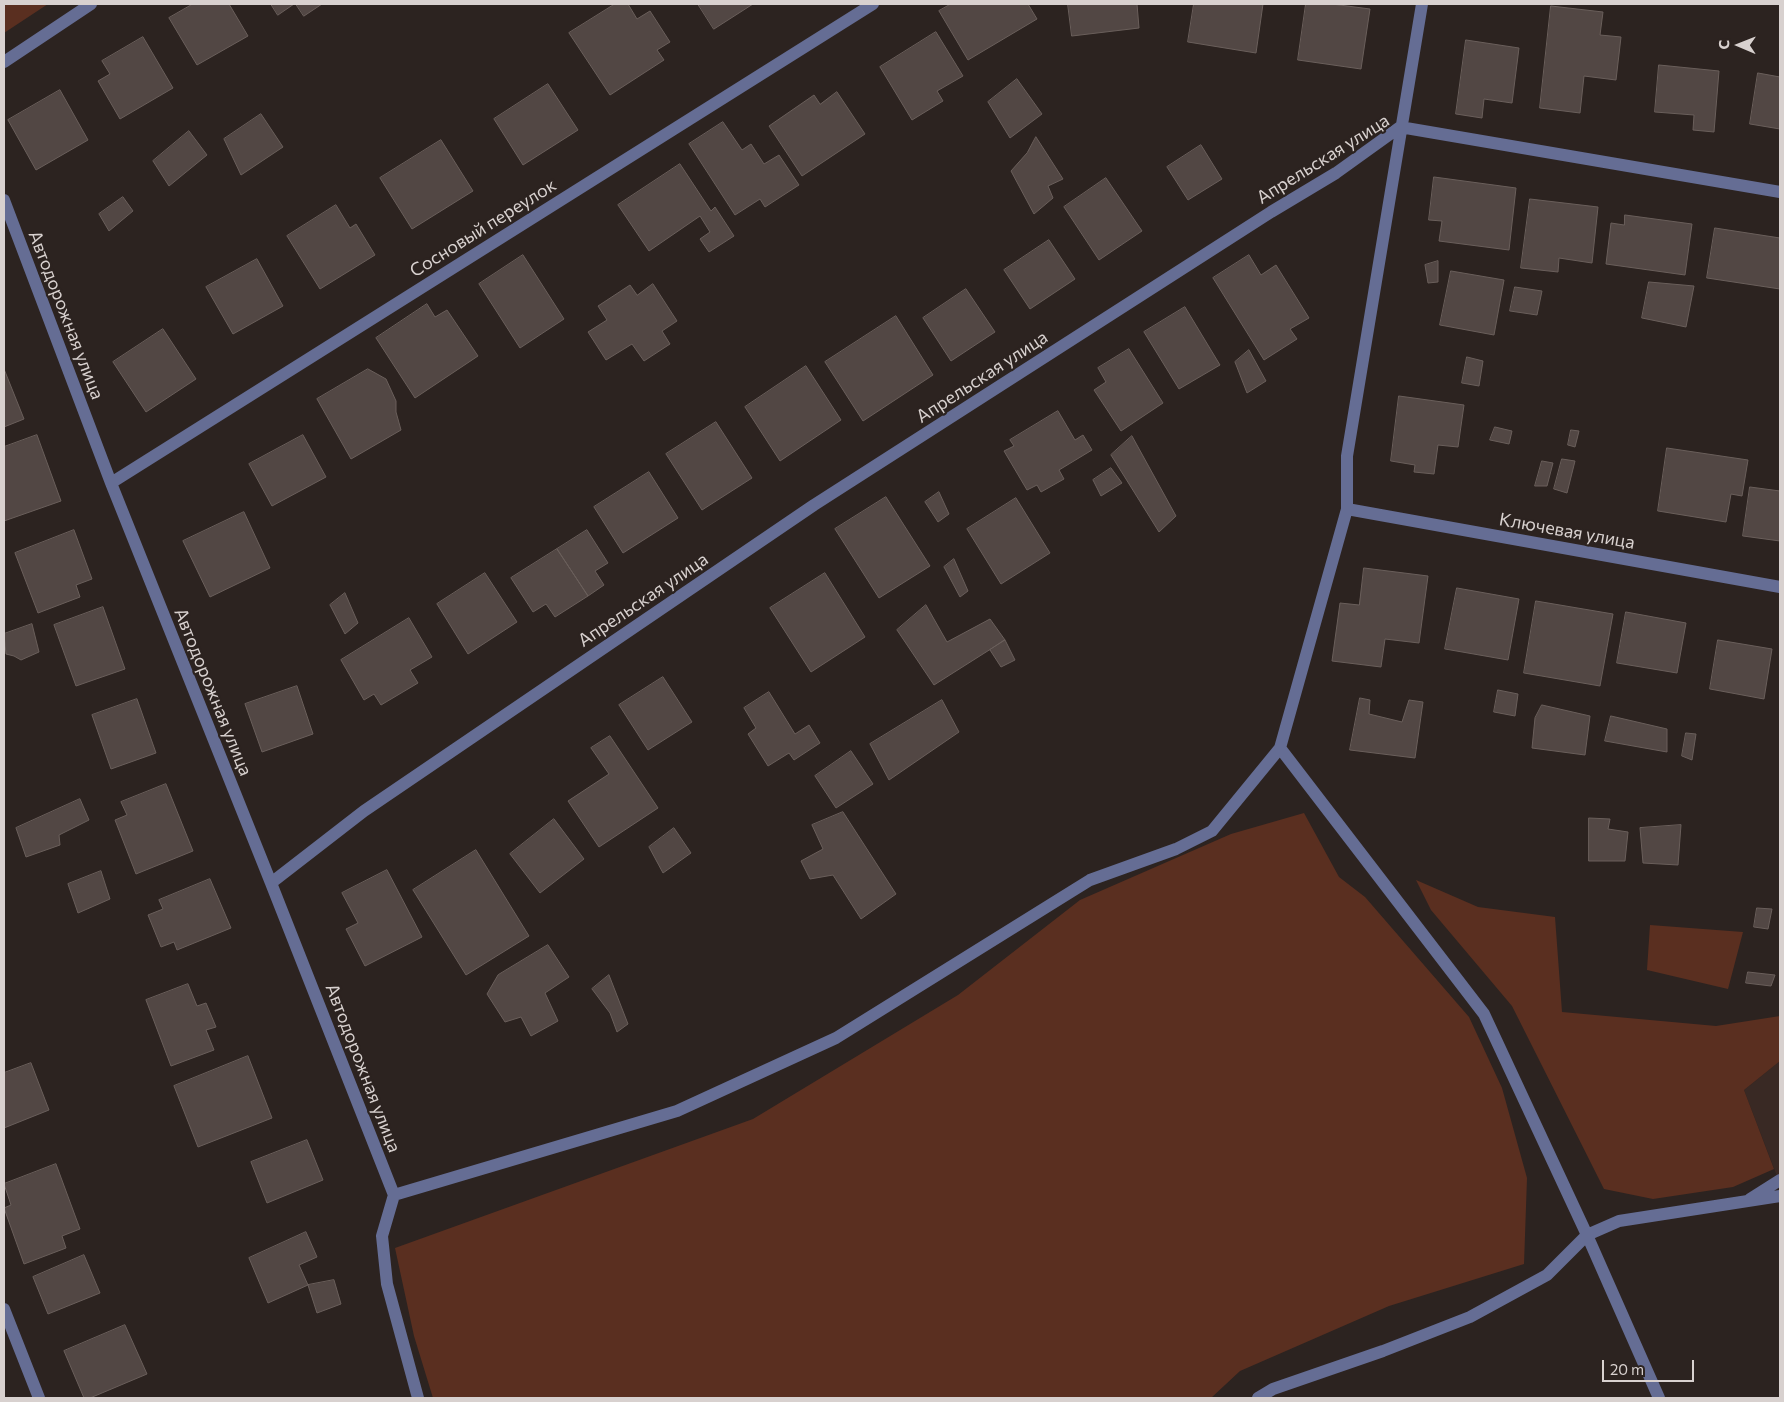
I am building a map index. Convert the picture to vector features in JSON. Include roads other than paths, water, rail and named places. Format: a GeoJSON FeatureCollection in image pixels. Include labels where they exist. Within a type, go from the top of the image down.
{"type":"FeatureCollection","features":[{"type":"Feature","properties":{"kind":"street"},"geometry":{"type":"LineString","coordinates":[[4,62],[91,4]]}},
{"type":"Feature","properties":{"kind":"street","name":"Сосновый переулок"},"geometry":{"type":"LineString","coordinates":[[111,482],[873,4]]}},
{"type":"Feature","properties":{"kind":"street"},"geometry":{"type":"LineString","coordinates":[[418,1398],[387,1284],[382,1236],[394,1195],[677,1111],[836,1038],[1090,880],[1176,849],[1212,831],[1280,748],[1347,509],[1347,456],[1422,4]]}},
{"type":"Feature","properties":{"kind":"street","name":"Апрельская улица"},"geometry":{"type":"LineString","coordinates":[[271,883],[364,811],[814,505],[1263,217],[1336,173],[1400,128],[1780,192]]}},
{"type":"Feature","properties":{"kind":"street","name":"Автодорожная улица"},"geometry":{"type":"LineString","coordinates":[[4,200],[111,482],[394,1195]]}},
{"type":"Feature","properties":{"kind":"street","name":"Ключевая улица"},"geometry":{"type":"LineString","coordinates":[[1347,509],[1780,587]]}},
{"type":"Feature","properties":{"kind":"street"},"geometry":{"type":"LineString","coordinates":[[1280,748],[1484,1014],[1587,1235],[1659,1398]]}},
{"type":"Feature","properties":{"kind":"street"},"geometry":{"type":"LineString","coordinates":[[1746,1201],[1780,1180]]}},
{"type":"Feature","properties":{"kind":"street"},"geometry":{"type":"LineString","coordinates":[[1258,1398],[1273,1389],[1383,1351],[1470,1317],[1547,1275],[1587,1235],[1619,1221],[1780,1196]]}},
{"type":"Feature","properties":{"kind":"street"},"geometry":{"type":"LineString","coordinates":[[4,1308],[39,1398]]}}]}
